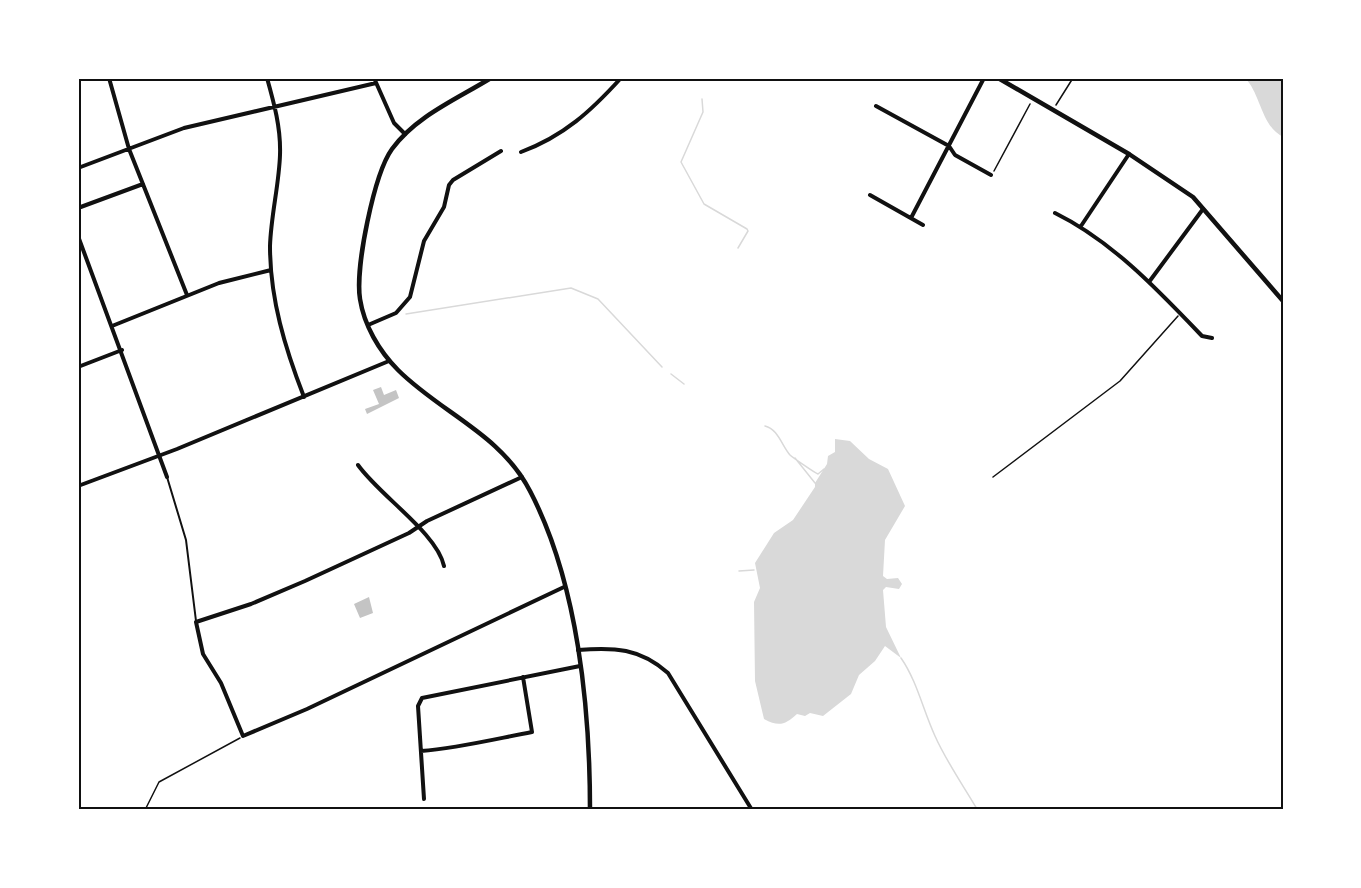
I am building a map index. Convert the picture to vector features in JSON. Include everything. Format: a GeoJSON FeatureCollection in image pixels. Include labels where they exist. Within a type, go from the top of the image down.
{"type":"FeatureCollection","features":[{"type":"Feature","properties":{"kind":"street"},"geometry":{"type":"LineString","coordinates":[[109,78],[129,149],[187,295]]}},
{"type":"Feature","properties":{"kind":"street"},"geometry":{"type":"LineString","coordinates":[[267,78],[274,106],[280,156],[272,225],[271,270],[281,330],[304,397]]}},
{"type":"Feature","properties":{"kind":"street"},"geometry":{"type":"LineString","coordinates":[[491,78],[433,112],[405,134],[392,150],[381,173],[361,264],[360,298],[368,325],[389,361],[415,385],[490,440],[522,477],[539,509],[564,587],[578,650],[589,746],[590,810]]}},
{"type":"Feature","properties":{"kind":"street"},"geometry":{"type":"LineString","coordinates":[[521,152],[556,136],[581,120],[621,78]]}},
{"type":"Feature","properties":{"kind":"street"},"geometry":{"type":"LineString","coordinates":[[911,218],[984,78]]}},
{"type":"Feature","properties":{"kind":"street"},"geometry":{"type":"LineString","coordinates":[[998,78],[1129,154],[1193,197],[1283,301]]}},
{"type":"Feature","properties":{"kind":"street"},"geometry":{"type":"LineString","coordinates":[[78,168],[184,128],[375,80],[394,123],[405,134]]}},
{"type":"Feature","properties":{"kind":"street"},"geometry":{"type":"LineString","coordinates":[[876,106],[949,146],[955,155],[991,175]]}},
{"type":"Feature","properties":{"kind":"street"},"geometry":{"type":"LineString","coordinates":[[368,325],[396,313],[410,297],[424,241],[444,207],[449,185],[453,180],[501,151]]}},
{"type":"Feature","properties":{"kind":"street"},"geometry":{"type":"LineString","coordinates":[[1081,226],[1129,154]]}},
{"type":"Feature","properties":{"kind":"street"},"geometry":{"type":"LineString","coordinates":[[78,208],[143,184]]}},
{"type":"Feature","properties":{"kind":"street"},"geometry":{"type":"LineString","coordinates":[[870,195],[923,225]]}},
{"type":"Feature","properties":{"kind":"street"},"geometry":{"type":"LineString","coordinates":[[1149,282],[1203,209]]}},
{"type":"Feature","properties":{"kind":"street"},"geometry":{"type":"LineString","coordinates":[[1054,213],[1081,226],[1149,282],[1202,336],[1212,338]]}},
{"type":"Feature","properties":{"kind":"street"},"geometry":{"type":"LineString","coordinates":[[78,236],[161,455],[186,540],[196,622],[203,654],[221,683],[243,736],[307,710],[564,587]]}},
{"type":"Feature","properties":{"kind":"street"},"geometry":{"type":"LineString","coordinates":[[112,326],[187,295],[271,270]]}},
{"type":"Feature","properties":{"kind":"street"},"geometry":{"type":"LineString","coordinates":[[78,367],[122,350]]}},
{"type":"Feature","properties":{"kind":"street"},"geometry":{"type":"LineString","coordinates":[[78,486],[161,455],[389,361]]}},
{"type":"Feature","properties":{"kind":"street"},"geometry":{"type":"LineString","coordinates":[[358,465],[371,483],[441,553],[444,566]]}},
{"type":"Feature","properties":{"kind":"street"},"geometry":{"type":"LineString","coordinates":[[196,622],[278,593],[409,533],[417,527],[522,477]]}},
{"type":"Feature","properties":{"kind":"street"},"geometry":{"type":"LineString","coordinates":[[578,650],[603,647],[625,649],[649,658],[668,673],[752,810]]}},
{"type":"Feature","properties":{"kind":"street"},"geometry":{"type":"LineString","coordinates":[[424,800],[418,706],[422,698],[580,666]]}},
{"type":"Feature","properties":{"kind":"street"},"geometry":{"type":"LineString","coordinates":[[421,751],[459,748],[532,732],[523,677]]}},
{"type":"Feature","properties":{"kind":"path"},"geometry":{"type":"LineString","coordinates":[[1054,109],[1073,78]]}},
{"type":"Feature","properties":{"kind":"path"},"geometry":{"type":"LineString","coordinates":[[991,175],[1033,98]]}},
{"type":"Feature","properties":{"kind":"path"},"geometry":{"type":"LineString","coordinates":[[993,477],[1120,381],[1181,313]]}},
{"type":"Feature","properties":{"kind":"path"},"geometry":{"type":"LineString","coordinates":[[145,810],[159,782],[243,736]]}},
{"type":"Feature","properties":{"kind":"shaded area"},"geometry":{"type":"Polygon","coordinates":[[[1245,78],[1283,78],[1283,137],[1270,125],[1255,92],[1245,78]]]}},
{"type":"Feature","properties":{"kind":"shaded area"},"geometry":{"type":"Polygon","coordinates":[[[835,439],[850,441],[869,459],[888,469],[905,506],[885,540],[883,576],[887,579],[898,578],[902,584],[899,589],[886,587],[883,590],[886,627],[901,658],[885,646],[875,661],[859,675],[851,694],[823,716],[810,713],[805,716],[797,714],[789,721],[778,724],[764,719],[755,681],[754,602],[760,588],[755,563],[774,533],[793,520],[815,487],[815,483],[827,464],[828,456],[835,452],[835,439]]]}},
{"type":"Feature","properties":{"kind":"building"},"geometry":{"type":"Polygon","coordinates":[[[381,387],[384,395],[396,390],[399,398],[367,414],[365,409],[379,404],[373,390],[381,387]]]}},
{"type":"Feature","properties":{"kind":"building"},"geometry":{"type":"Polygon","coordinates":[[[369,597],[373,613],[360,618],[354,604],[369,597]]]}},
{"type":"Feature","properties":{"kind":"waterway"},"geometry":{"type":"LineString","coordinates":[[702,99],[703,112],[681,162],[704,204],[747,229],[738,248]]}},
{"type":"Feature","properties":{"kind":"waterway"},"geometry":{"type":"LineString","coordinates":[[406,314],[571,288],[598,299],[662,367]]}},
{"type":"Feature","properties":{"kind":"waterway"},"geometry":{"type":"LineString","coordinates":[[671,374],[684,384]]}},
{"type":"Feature","properties":{"kind":"waterway"},"geometry":{"type":"LineString","coordinates":[[765,426],[773,431],[795,459],[818,474],[824,469]]}},
{"type":"Feature","properties":{"kind":"waterway"},"geometry":{"type":"LineString","coordinates":[[795,458],[815,483]]}},
{"type":"Feature","properties":{"kind":"waterway"},"geometry":{"type":"LineString","coordinates":[[739,571],[754,570]]}},
{"type":"Feature","properties":{"kind":"waterway"},"geometry":{"type":"LineString","coordinates":[[901,658],[911,676],[939,745],[977,809]]}}]}
